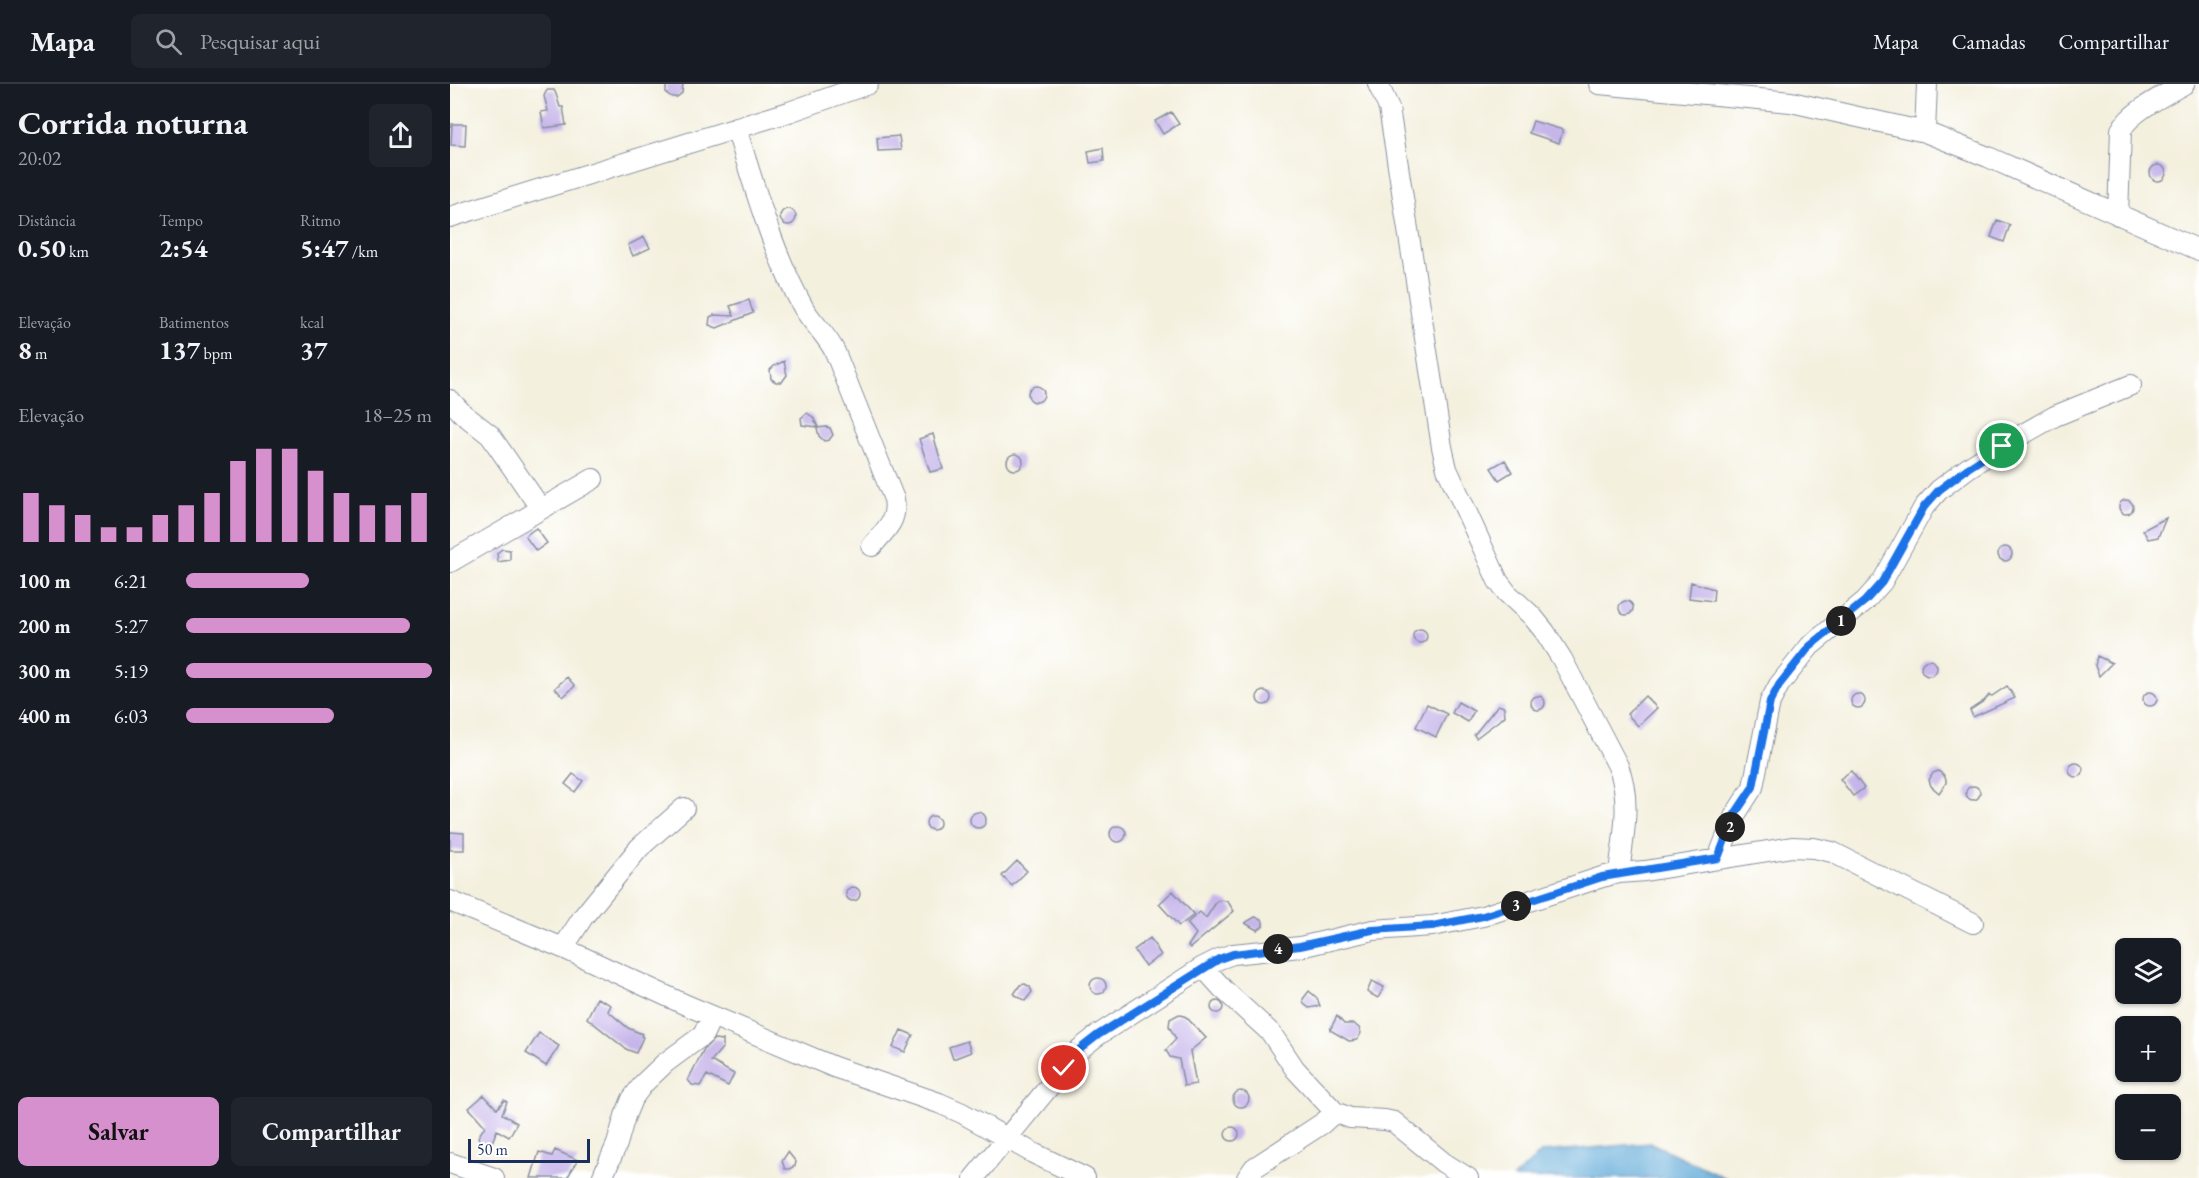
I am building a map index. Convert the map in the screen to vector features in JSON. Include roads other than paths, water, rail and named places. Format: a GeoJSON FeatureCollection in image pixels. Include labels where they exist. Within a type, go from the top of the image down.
{"type":"FeatureCollection","features":[{"type":"Feature","properties":{"kind":"street"},"geometry":{"type":"LineString","coordinates":[[450,217],[736,128],[868,84]]}},
{"type":"Feature","properties":{"kind":"street"},"geometry":{"type":"LineString","coordinates":[[1378,84],[1389,108],[1447,469],[1498,581],[1545,632],[1562,659],[1618,766],[1624,781],[1626,798],[1619,873]]}},
{"type":"Feature","properties":{"kind":"street"},"geometry":{"type":"LineString","coordinates":[[1599,84],[1791,102],[1925,132],[1988,157],[2199,250]]}},
{"type":"Feature","properties":{"kind":"street"},"geometry":{"type":"LineString","coordinates":[[1925,132],[1927,84]]}},
{"type":"Feature","properties":{"kind":"street"},"geometry":{"type":"LineString","coordinates":[[2118,215],[2121,130],[2124,123],[2139,111],[2184,84]]}},
{"type":"Feature","properties":{"kind":"street"},"geometry":{"type":"LineString","coordinates":[[736,128],[772,240],[803,307],[832,344],[894,499],[897,511],[892,522],[872,546]]}},
{"type":"Feature","properties":{"kind":"street"},"geometry":{"type":"LineString","coordinates":[[1718,858],[1735,814],[1753,787],[1770,702],[1779,685],[1810,646],[1865,601],[1882,582],[1924,507],[1939,490],[2002,446],[2055,416],[2131,385]]}},
{"type":"Feature","properties":{"kind":"street"},"geometry":{"type":"LineString","coordinates":[[450,400],[490,435],[541,509]]}},
{"type":"Feature","properties":{"kind":"street"},"geometry":{"type":"LineString","coordinates":[[450,562],[593,479]]}},
{"type":"Feature","properties":{"kind":"street"},"geometry":{"type":"LineString","coordinates":[[563,948],[584,917],[639,848],[684,808]]}},
{"type":"Feature","properties":{"kind":"street"},"geometry":{"type":"LineString","coordinates":[[974,1178],[1080,1049],[1203,967],[1233,954],[1300,946],[1372,930],[1432,926],[1483,916],[1619,873],[1792,847],[1832,852],[1973,923]]}},
{"type":"Feature","properties":{"kind":"street"},"geometry":{"type":"LineString","coordinates":[[450,901],[834,1067],[962,1113],[1085,1178]]}},
{"type":"Feature","properties":{"kind":"street"},"geometry":{"type":"LineString","coordinates":[[1203,967],[1223,989],[1271,1033],[1295,1069],[1335,1112],[1350,1118],[1394,1122],[1468,1178]]}},
{"type":"Feature","properties":{"kind":"street"},"geometry":{"type":"LineString","coordinates":[[602,1178],[632,1100],[644,1083],[665,1063],[703,1035],[712,1016]]}},
{"type":"Feature","properties":{"kind":"street"},"geometry":{"type":"LineString","coordinates":[[1247,1178],[1254,1168],[1323,1123],[1335,1112]]}},
{"type":"Feature","properties":{"kind":"street"},"geometry":{"type":"LineString","coordinates":[[450,1163],[494,1178]]}},
{"type":"Feature","properties":{"kind":"water"},"geometry":{"type":"Polygon","coordinates":[[[1651,1143],[1726,1178],[1513,1178],[1542,1152],[1651,1143]]]}}]}
